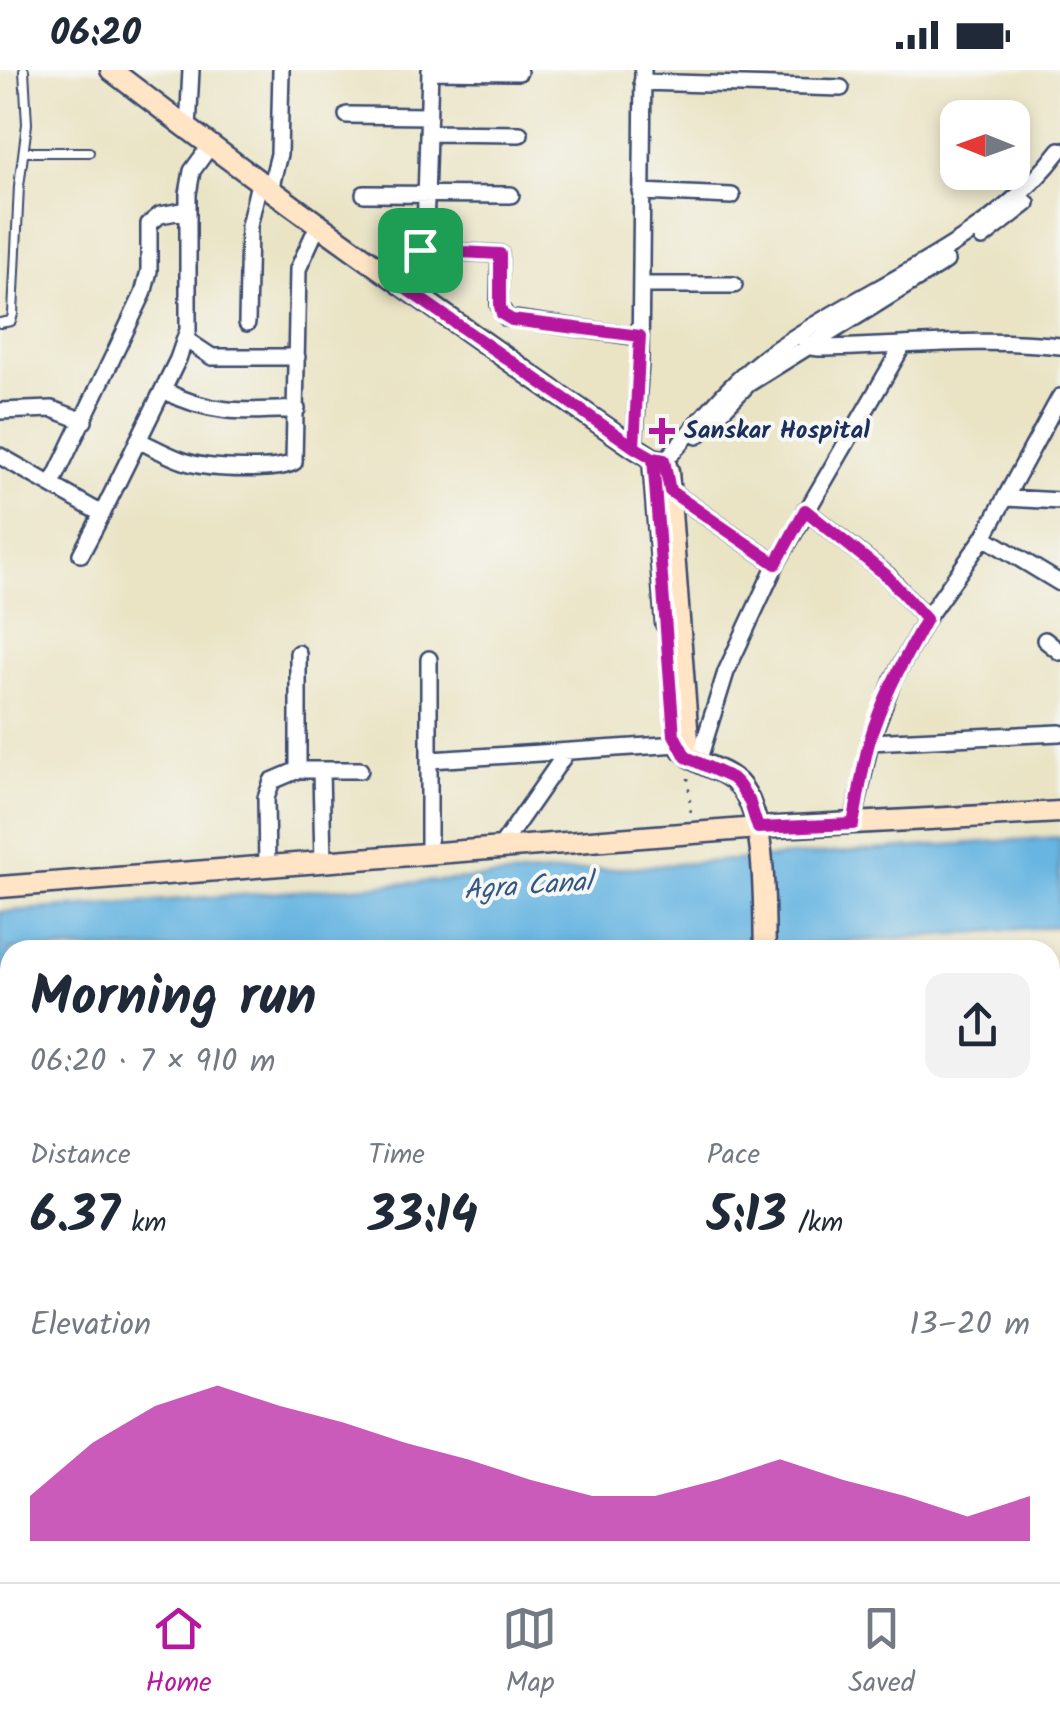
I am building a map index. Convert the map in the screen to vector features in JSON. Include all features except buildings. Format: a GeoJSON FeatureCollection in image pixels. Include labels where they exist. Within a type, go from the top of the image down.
{"type":"FeatureCollection","features":[{"type":"Feature","properties":{"kind":"street"},"geometry":{"type":"LineString","coordinates":[[111,70],[402,286],[634,447],[776,564]]}},
{"type":"Feature","properties":{"kind":"street"},"geometry":{"type":"LineString","coordinates":[[188,129],[191,70]]}},
{"type":"Feature","properties":{"kind":"street"},"geometry":{"type":"LineString","coordinates":[[248,324],[249,226],[279,154],[281,70]]}},
{"type":"Feature","properties":{"kind":"street"},"geometry":{"type":"LineString","coordinates":[[402,286],[420,250],[427,196],[430,71],[520,72]]}},
{"type":"Feature","properties":{"kind":"street"},"geometry":{"type":"LineString","coordinates":[[634,447],[640,336],[642,76],[841,88]]}},
{"type":"Feature","properties":{"kind":"street"},"geometry":{"type":"LineString","coordinates":[[347,116],[520,134]]}},
{"type":"Feature","properties":{"kind":"street"},"geometry":{"type":"LineString","coordinates":[[81,554],[185,339],[192,171],[210,146]]}},
{"type":"Feature","properties":{"kind":"street"},"geometry":{"type":"LineString","coordinates":[[686,753],[688,740],[661,473],[731,384],[971,245],[1023,206],[1056,169],[1060,150]]}},
{"type":"Feature","properties":{"kind":"street"},"geometry":{"type":"LineString","coordinates":[[641,192],[732,196]]}},
{"type":"Feature","properties":{"kind":"street"},"geometry":{"type":"LineString","coordinates":[[364,194],[511,195]]}},
{"type":"Feature","properties":{"kind":"street"},"geometry":{"type":"LineString","coordinates":[[52,484],[144,294],[149,270],[149,224],[160,215],[188,210]]}},
{"type":"Feature","properties":{"kind":"street"},"geometry":{"type":"LineString","coordinates":[[138,440],[188,463],[291,466],[297,409],[298,269],[318,225]]}},
{"type":"Feature","properties":{"kind":"street"},"geometry":{"type":"LineString","coordinates":[[420,250],[500,254],[500,306],[502,314],[512,320],[640,336]]}},
{"type":"Feature","properties":{"kind":"street"},"geometry":{"type":"LineString","coordinates":[[641,284],[734,284]]}},
{"type":"Feature","properties":{"kind":"street"},"geometry":{"type":"LineString","coordinates":[[185,339],[212,357],[297,356]]}},
{"type":"Feature","properties":{"kind":"street"},"geometry":{"type":"LineString","coordinates":[[803,339],[820,348],[994,340],[1060,346]]}},
{"type":"Feature","properties":{"kind":"street"},"geometry":{"type":"LineString","coordinates":[[686,753],[776,564],[902,347]]}},
{"type":"Feature","properties":{"kind":"street"},"geometry":{"type":"LineString","coordinates":[[162,390],[221,412],[297,409]]}},
{"type":"Feature","properties":{"kind":"street"},"geometry":{"type":"LineString","coordinates":[[853,824],[870,742],[893,680],[926,619],[984,537],[1060,397]]}},
{"type":"Feature","properties":{"kind":"street"},"geometry":{"type":"LineString","coordinates":[[0,410],[52,410],[84,422]]}},
{"type":"Feature","properties":{"kind":"street"},"geometry":{"type":"LineString","coordinates":[[0,456],[102,514]]}},
{"type":"Feature","properties":{"kind":"street"},"geometry":{"type":"LineString","coordinates":[[1006,498],[1060,501]]}},
{"type":"Feature","properties":{"kind":"street"},"geometry":{"type":"LineString","coordinates":[[805,510],[886,575],[926,619]]}},
{"type":"Feature","properties":{"kind":"street"},"geometry":{"type":"LineString","coordinates":[[984,537],[1060,583]]}},
{"type":"Feature","properties":{"kind":"street"},"geometry":{"type":"LineString","coordinates":[[1044,640],[1060,652]]}},
{"type":"Feature","properties":{"kind":"street"},"geometry":{"type":"LineString","coordinates":[[298,653],[298,770]]}},
{"type":"Feature","properties":{"kind":"street"},"geometry":{"type":"LineString","coordinates":[[430,659],[430,854]]}},
{"type":"Feature","properties":{"kind":"street"},"geometry":{"type":"LineString","coordinates":[[870,742],[1060,733]]}},
{"type":"Feature","properties":{"kind":"street"},"geometry":{"type":"LineString","coordinates":[[500,848],[566,753]]}},
{"type":"Feature","properties":{"kind":"street"},"geometry":{"type":"LineString","coordinates":[[430,760],[566,753],[686,753],[738,784],[749,800],[759,838],[765,940]]}},
{"type":"Feature","properties":{"kind":"street"},"geometry":{"type":"LineString","coordinates":[[267,868],[268,788],[280,775],[298,770],[360,770]]}},
{"type":"Feature","properties":{"kind":"street"},"geometry":{"type":"LineString","coordinates":[[322,770],[323,863]]}},
{"type":"Feature","properties":{"kind":"street"},"geometry":{"type":"LineString","coordinates":[[0,874],[0,887],[692,833],[759,838],[853,824],[1060,812]]}},
{"type":"Feature","properties":{"kind":"lane"},"geometry":{"type":"LineString","coordinates":[[0,322],[10,322],[13,314],[19,186],[26,152],[24,70]]}},
{"type":"Feature","properties":{"kind":"lane"},"geometry":{"type":"LineString","coordinates":[[26,152],[89,152]]}},
{"type":"Feature","properties":{"kind":"path"},"geometry":{"type":"LineString","coordinates":[[686,753],[692,833]]}},
{"type":"Feature","properties":{"kind":"water","name":"Agra Canal"},"geometry":{"type":"Polygon","coordinates":[[[1060,837],[1060,926],[874,940],[0,940],[0,912],[1060,837]]]}},
{"type":"Feature","properties":{"kind":"place","name":"Sanskar Hospital"},"geometry":{"type":"Point","coordinates":[662,431]}},
{"type":"Feature","properties":{"kind":"route"},"geometry":{"type":"LineString","coordinates":[[420,250],[402,286],[634,447],[653,458],[674,735],[686,757],[732,778],[749,800],[758,828],[853,824],[879,713],[926,619],[886,575],[805,510],[776,564],[670,491],[664,460],[634,447],[640,336],[512,320],[502,314],[500,306],[502,258],[498,252],[420,250]]}}]}
